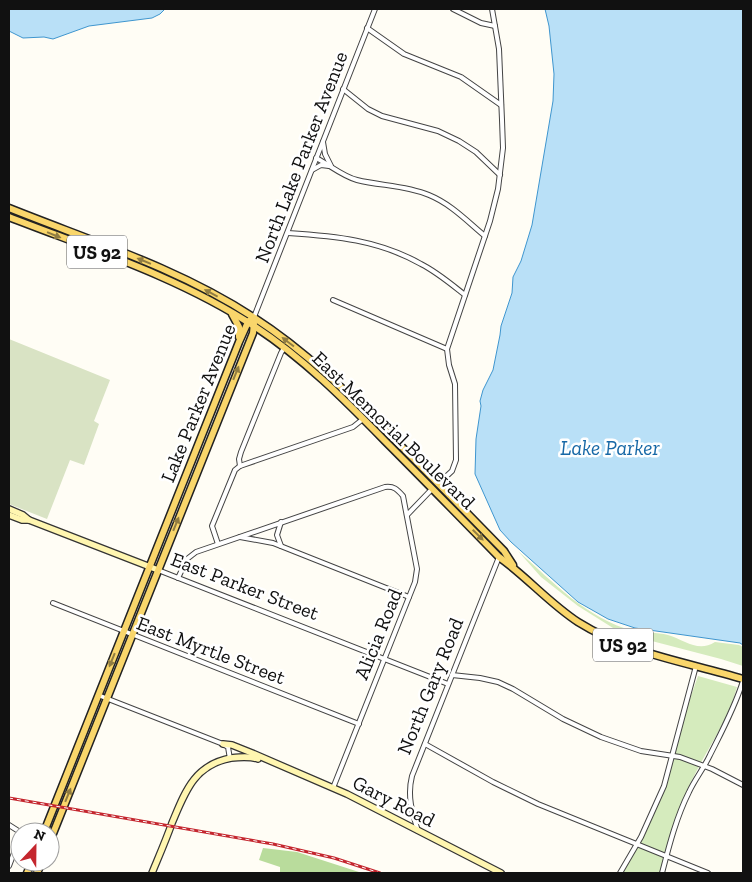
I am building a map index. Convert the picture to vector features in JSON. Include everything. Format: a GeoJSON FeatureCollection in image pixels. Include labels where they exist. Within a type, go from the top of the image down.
{"type":"FeatureCollection","features":[{"type":"Feature","properties":{"kind":"main road","name":"East Memorial Boulevard"},"geometry":{"type":"LineString","coordinates":[[9,208],[159,267],[198,285],[254,317],[299,350],[337,382],[504,551],[514,566]]}},
{"type":"Feature","properties":{"kind":"main road","name":"East Memorial Boulevard"},"geometry":{"type":"LineString","coordinates":[[9,217],[165,279],[248,322],[284,348],[325,382],[499,556],[514,566],[551,602],[594,631],[638,650],[743,680]]}},
{"type":"Feature","properties":{"kind":"main road"},"geometry":{"type":"LineString","coordinates":[[102,254],[107,251],[122,253]]}},
{"type":"Feature","properties":{"kind":"main road"},"geometry":{"type":"LineString","coordinates":[[229,312],[239,327],[238,342]]}},
{"type":"Feature","properties":{"kind":"main road","name":"Lake Parker Avenue"},"geometry":{"type":"LineString","coordinates":[[48,822],[238,342],[248,322],[254,317]]}},
{"type":"Feature","properties":{"kind":"main road","name":"Lake Parker Avenue"},"geometry":{"type":"LineString","coordinates":[[57,822],[255,327],[254,317]]}},
{"type":"Feature","properties":{"kind":"main road","name":"East Parker Street"},"geometry":{"type":"LineString","coordinates":[[9,509],[29,520],[158,570]]}},
{"type":"Feature","properties":{"kind":"main road","name":"East Parker Street"},"geometry":{"type":"LineString","coordinates":[[9,515],[22,520],[29,520]]}},
{"type":"Feature","properties":{"kind":"main road"},"geometry":{"type":"LineString","coordinates":[[224,744],[232,745],[269,762]]}},
{"type":"Feature","properties":{"kind":"main road"},"geometry":{"type":"LineString","coordinates":[[152,873],[188,787],[203,770],[218,761],[230,758],[250,757],[269,762]]}},
{"type":"Feature","properties":{"kind":"main road","name":"Gary Road"},"geometry":{"type":"LineString","coordinates":[[269,762],[332,788],[501,873]]}},
{"type":"Feature","properties":{"kind":"street","name":"North Lake Parker Avenue"},"geometry":{"type":"LineString","coordinates":[[254,317],[288,234],[343,88],[376,9]]}},
{"type":"Feature","properties":{"kind":"street"},"geometry":{"type":"LineString","coordinates":[[453,9],[481,23],[495,26]]}},
{"type":"Feature","properties":{"kind":"street"},"geometry":{"type":"LineString","coordinates":[[407,515],[452,471],[456,460],[455,384],[449,365],[447,349],[496,202],[503,148],[499,49],[492,9]]}},
{"type":"Feature","properties":{"kind":"street"},"geometry":{"type":"LineString","coordinates":[[368,28],[404,54],[461,77],[501,105]]}},
{"type":"Feature","properties":{"kind":"street"},"geometry":{"type":"LineString","coordinates":[[343,88],[368,109],[382,116],[438,131],[459,141],[476,152],[500,175]]}},
{"type":"Feature","properties":{"kind":"street"},"geometry":{"type":"LineString","coordinates":[[323,139],[325,154],[331,166]]}},
{"type":"Feature","properties":{"kind":"street"},"geometry":{"type":"LineString","coordinates":[[316,158],[357,180],[411,188],[436,198],[454,209],[485,236]]}},
{"type":"Feature","properties":{"kind":"street"},"geometry":{"type":"LineString","coordinates":[[312,170],[321,166],[331,166]]}},
{"type":"Feature","properties":{"kind":"street"},"geometry":{"type":"LineString","coordinates":[[288,234],[339,237],[374,244],[421,263],[466,295]]}},
{"type":"Feature","properties":{"kind":"street"},"geometry":{"type":"LineString","coordinates":[[333,300],[447,349]]}},
{"type":"Feature","properties":{"kind":"street"},"geometry":{"type":"LineString","coordinates":[[240,466],[241,452],[280,353],[284,348]]}},
{"type":"Feature","properties":{"kind":"street"},"geometry":{"type":"LineString","coordinates":[[218,544],[213,524],[235,470],[240,466],[353,427],[363,419]]}},
{"type":"Feature","properties":{"kind":"street","name":"Alicia Road"},"geometry":{"type":"LineString","coordinates":[[281,522],[385,487],[396,488],[403,496],[407,515],[417,569],[415,582],[332,788]]}},
{"type":"Feature","properties":{"kind":"street"},"geometry":{"type":"LineString","coordinates":[[178,578],[187,559],[191,555],[281,522]]}},
{"type":"Feature","properties":{"kind":"street"},"geometry":{"type":"LineString","coordinates":[[281,522],[277,536],[281,547]]}},
{"type":"Feature","properties":{"kind":"street"},"geometry":{"type":"LineString","coordinates":[[240,536],[272,543],[409,596]]}},
{"type":"Feature","properties":{"kind":"street","name":"North Gary Road"},"geometry":{"type":"LineString","coordinates":[[418,831],[409,794],[412,776],[499,556]]}},
{"type":"Feature","properties":{"kind":"street","name":"East Parker Street"},"geometry":{"type":"LineString","coordinates":[[158,570],[448,684]]}},
{"type":"Feature","properties":{"kind":"street","name":"East Myrtle Street"},"geometry":{"type":"LineString","coordinates":[[53,603],[359,724]]}},
{"type":"Feature","properties":{"kind":"street"},"geometry":{"type":"LineString","coordinates":[[620,873],[637,845],[657,805],[693,683],[696,666]]}},
{"type":"Feature","properties":{"kind":"street"},"geometry":{"type":"LineString","coordinates":[[452,675],[498,682],[563,719],[601,737],[641,751],[680,757],[743,785]]}},
{"type":"Feature","properties":{"kind":"street"},"geometry":{"type":"LineString","coordinates":[[662,873],[682,806],[725,728],[743,680]]}},
{"type":"Feature","properties":{"kind":"street"},"geometry":{"type":"LineString","coordinates":[[98,695],[224,744],[228,747],[230,758]]}},
{"type":"Feature","properties":{"kind":"street"},"geometry":{"type":"LineString","coordinates":[[425,744],[526,798],[708,873]]}},
{"type":"Feature","properties":{"kind":"green space"},"geometry":{"type":"Polygon","coordinates":[[[9,339],[110,380],[94,421],[99,424],[84,465],[70,460],[47,519],[9,504],[9,339]]]}},
{"type":"Feature","properties":{"kind":"green space"},"geometry":{"type":"Polygon","coordinates":[[[518,551],[558,587],[601,618],[634,631],[660,633],[697,646],[709,645],[715,642],[739,645],[743,647],[743,666],[621,633],[578,606],[541,577],[518,551]]]}},
{"type":"Feature","properties":{"kind":"green space"},"geometry":{"type":"Polygon","coordinates":[[[698,676],[737,687],[733,699],[723,723],[682,801],[660,873],[623,873],[657,807],[669,774],[681,724],[698,676]]]}},
{"type":"Feature","properties":{"kind":"green space"},"geometry":{"type":"Polygon","coordinates":[[[263,848],[297,852],[359,872],[280,873],[280,867],[259,860],[263,848]]]}},
{"type":"Feature","properties":{"kind":"water"},"geometry":{"type":"Polygon","coordinates":[[[9,9],[165,9],[152,18],[89,26],[53,39],[44,37],[23,38],[9,31],[9,9]]]}},
{"type":"Feature","properties":{"kind":"water","name":"Lake Parker"},"geometry":{"type":"Polygon","coordinates":[[[545,9],[743,9],[743,645],[740,643],[635,628],[608,619],[578,602],[500,530],[475,474],[480,401],[493,370],[501,326],[512,293],[513,277],[521,261],[532,225],[553,101],[554,74],[549,26],[545,9]]]}},
{"type":"Feature","properties":{"kind":"railway"},"geometry":{"type":"LineString","coordinates":[[9,798],[273,844],[334,858],[380,873]]}}]}
